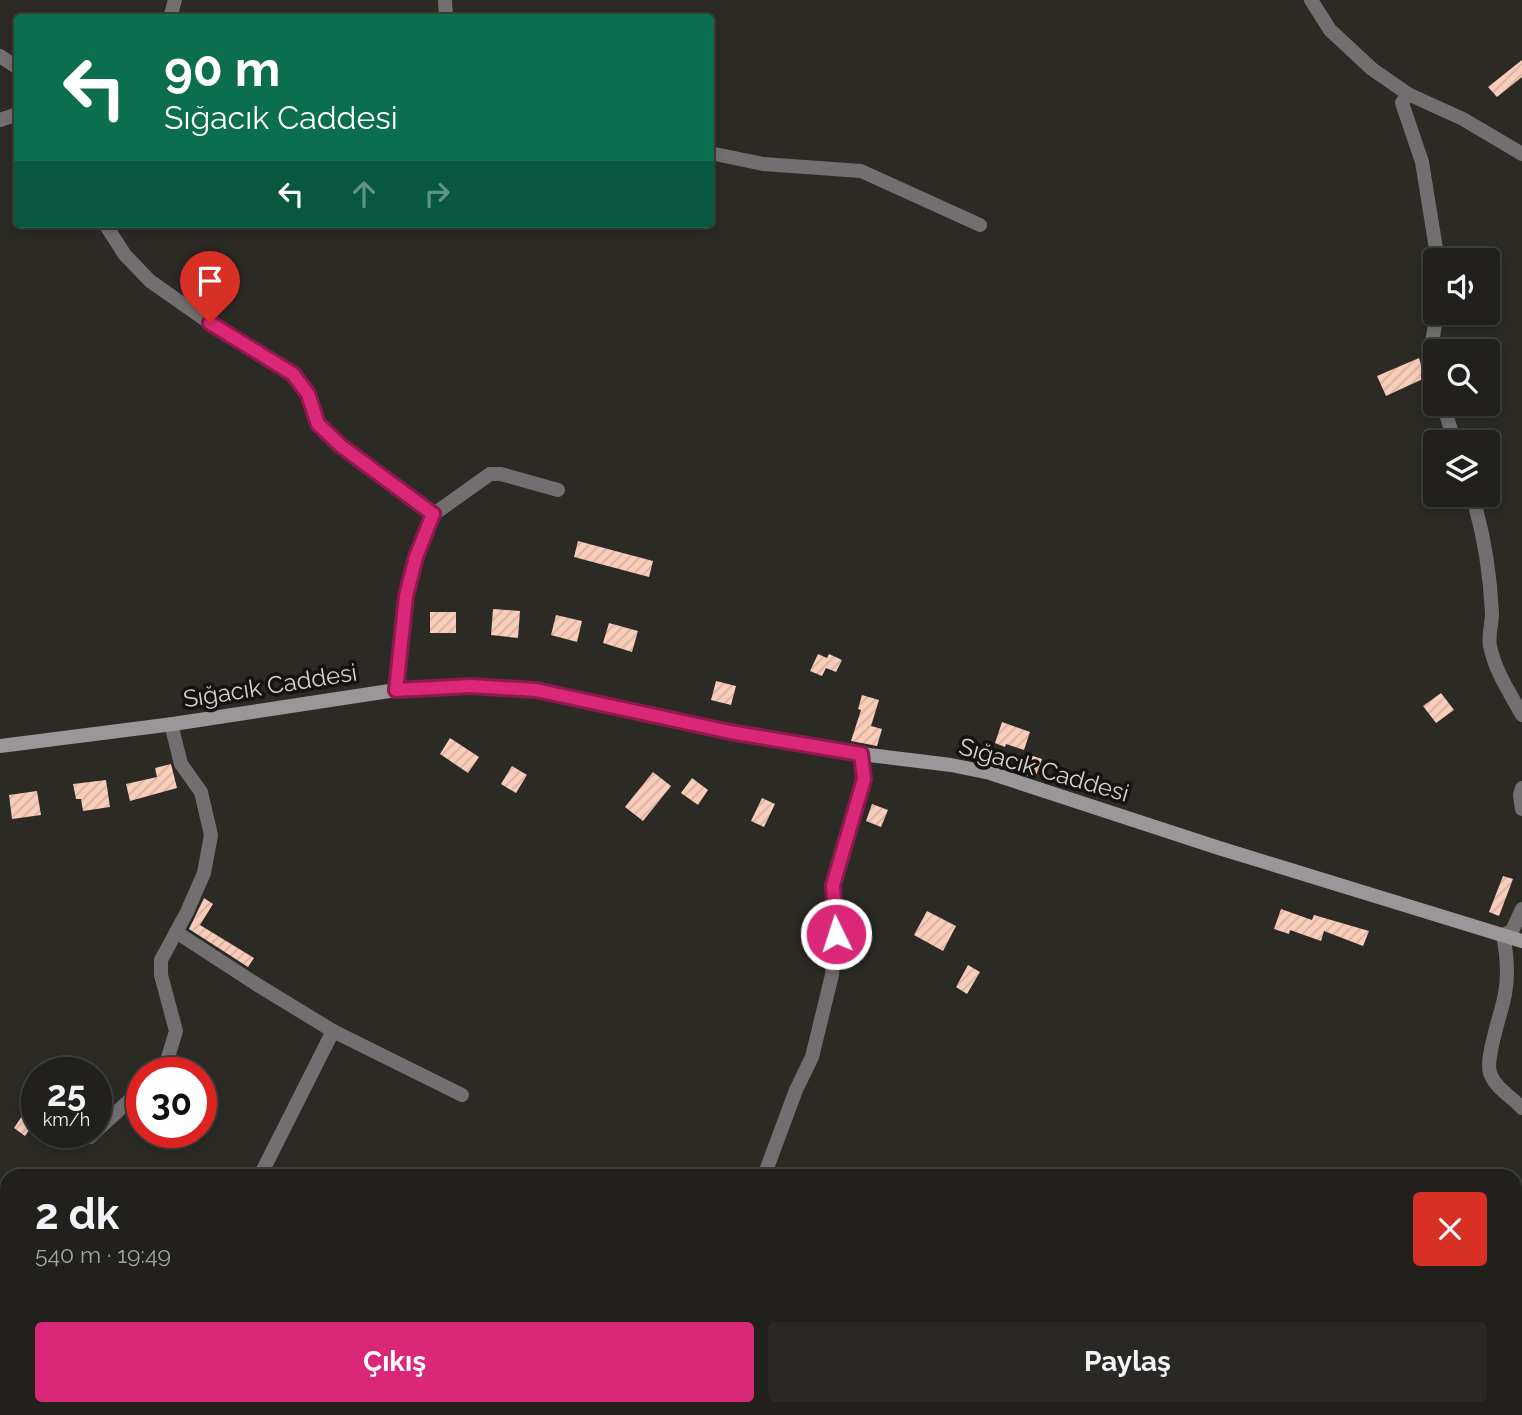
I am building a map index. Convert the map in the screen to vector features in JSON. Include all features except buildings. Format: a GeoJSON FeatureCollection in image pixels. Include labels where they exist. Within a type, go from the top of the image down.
{"type":"FeatureCollection","features":[{"type":"Feature","properties":{"kind":"main road","name":"Sığacık Caddesi"},"geometry":{"type":"LineString","coordinates":[[0,746],[171,724],[396,690],[471,686],[536,690],[730,732],[861,754],[951,765],[990,774],[1522,941]]}},
{"type":"Feature","properties":{"kind":"street"},"geometry":{"type":"LineString","coordinates":[[1311,0],[1330,30],[1372,69],[1408,94],[1463,119],[1522,153]]}},
{"type":"Feature","properties":{"kind":"street"},"geometry":{"type":"LineString","coordinates":[[1408,94],[1402,103],[1422,162],[1436,248]]}},
{"type":"Feature","properties":{"kind":"street"},"geometry":{"type":"LineString","coordinates":[[714,154],[763,164],[861,171],[980,225]]}},
{"type":"Feature","properties":{"kind":"street"},"geometry":{"type":"LineString","coordinates":[[108,228],[125,256],[150,281],[230,337],[293,374],[308,394],[318,424],[341,446],[433,514]]}},
{"type":"Feature","properties":{"kind":"street"},"geometry":{"type":"LineString","coordinates":[[396,690],[406,596],[416,557],[433,514],[490,474],[501,474],[558,490]]}},
{"type":"Feature","properties":{"kind":"street"},"geometry":{"type":"LineString","coordinates":[[1476,507],[1488,558],[1492,616],[1490,644],[1498,671],[1522,715]]}},
{"type":"Feature","properties":{"kind":"street"},"geometry":{"type":"LineString","coordinates":[[168,1057],[176,1031],[160,975],[161,960],[204,873],[211,835],[201,792],[181,764],[171,724]]}},
{"type":"Feature","properties":{"kind":"street"},"geometry":{"type":"LineString","coordinates":[[767,1169],[796,1090],[812,1057],[832,975],[836,934],[833,885],[864,779],[861,754]]}},
{"type":"Feature","properties":{"kind":"street"},"geometry":{"type":"LineString","coordinates":[[1522,788],[1522,809]]}},
{"type":"Feature","properties":{"kind":"street"},"geometry":{"type":"LineString","coordinates":[[1522,909],[1512,931],[1503,935],[1508,961],[1505,994],[1489,1059],[1489,1072],[1503,1092],[1522,1108]]}},
{"type":"Feature","properties":{"kind":"street"},"geometry":{"type":"LineString","coordinates":[[177,932],[256,985],[359,1046],[463,1095]]}},
{"type":"Feature","properties":{"kind":"street"},"geometry":{"type":"LineString","coordinates":[[264,1169],[334,1031]]}},
{"type":"Feature","properties":{"kind":"street"},"geometry":{"type":"LineString","coordinates":[[112,1117],[126,1104]]}},
{"type":"Feature","properties":{"kind":"route"},"geometry":{"type":"LineString","coordinates":[[210,323],[293,374],[308,394],[318,424],[341,446],[433,514],[416,557],[406,596],[396,690],[471,686],[536,690],[730,732],[861,754],[864,779],[833,885],[836,934]]}}]}
